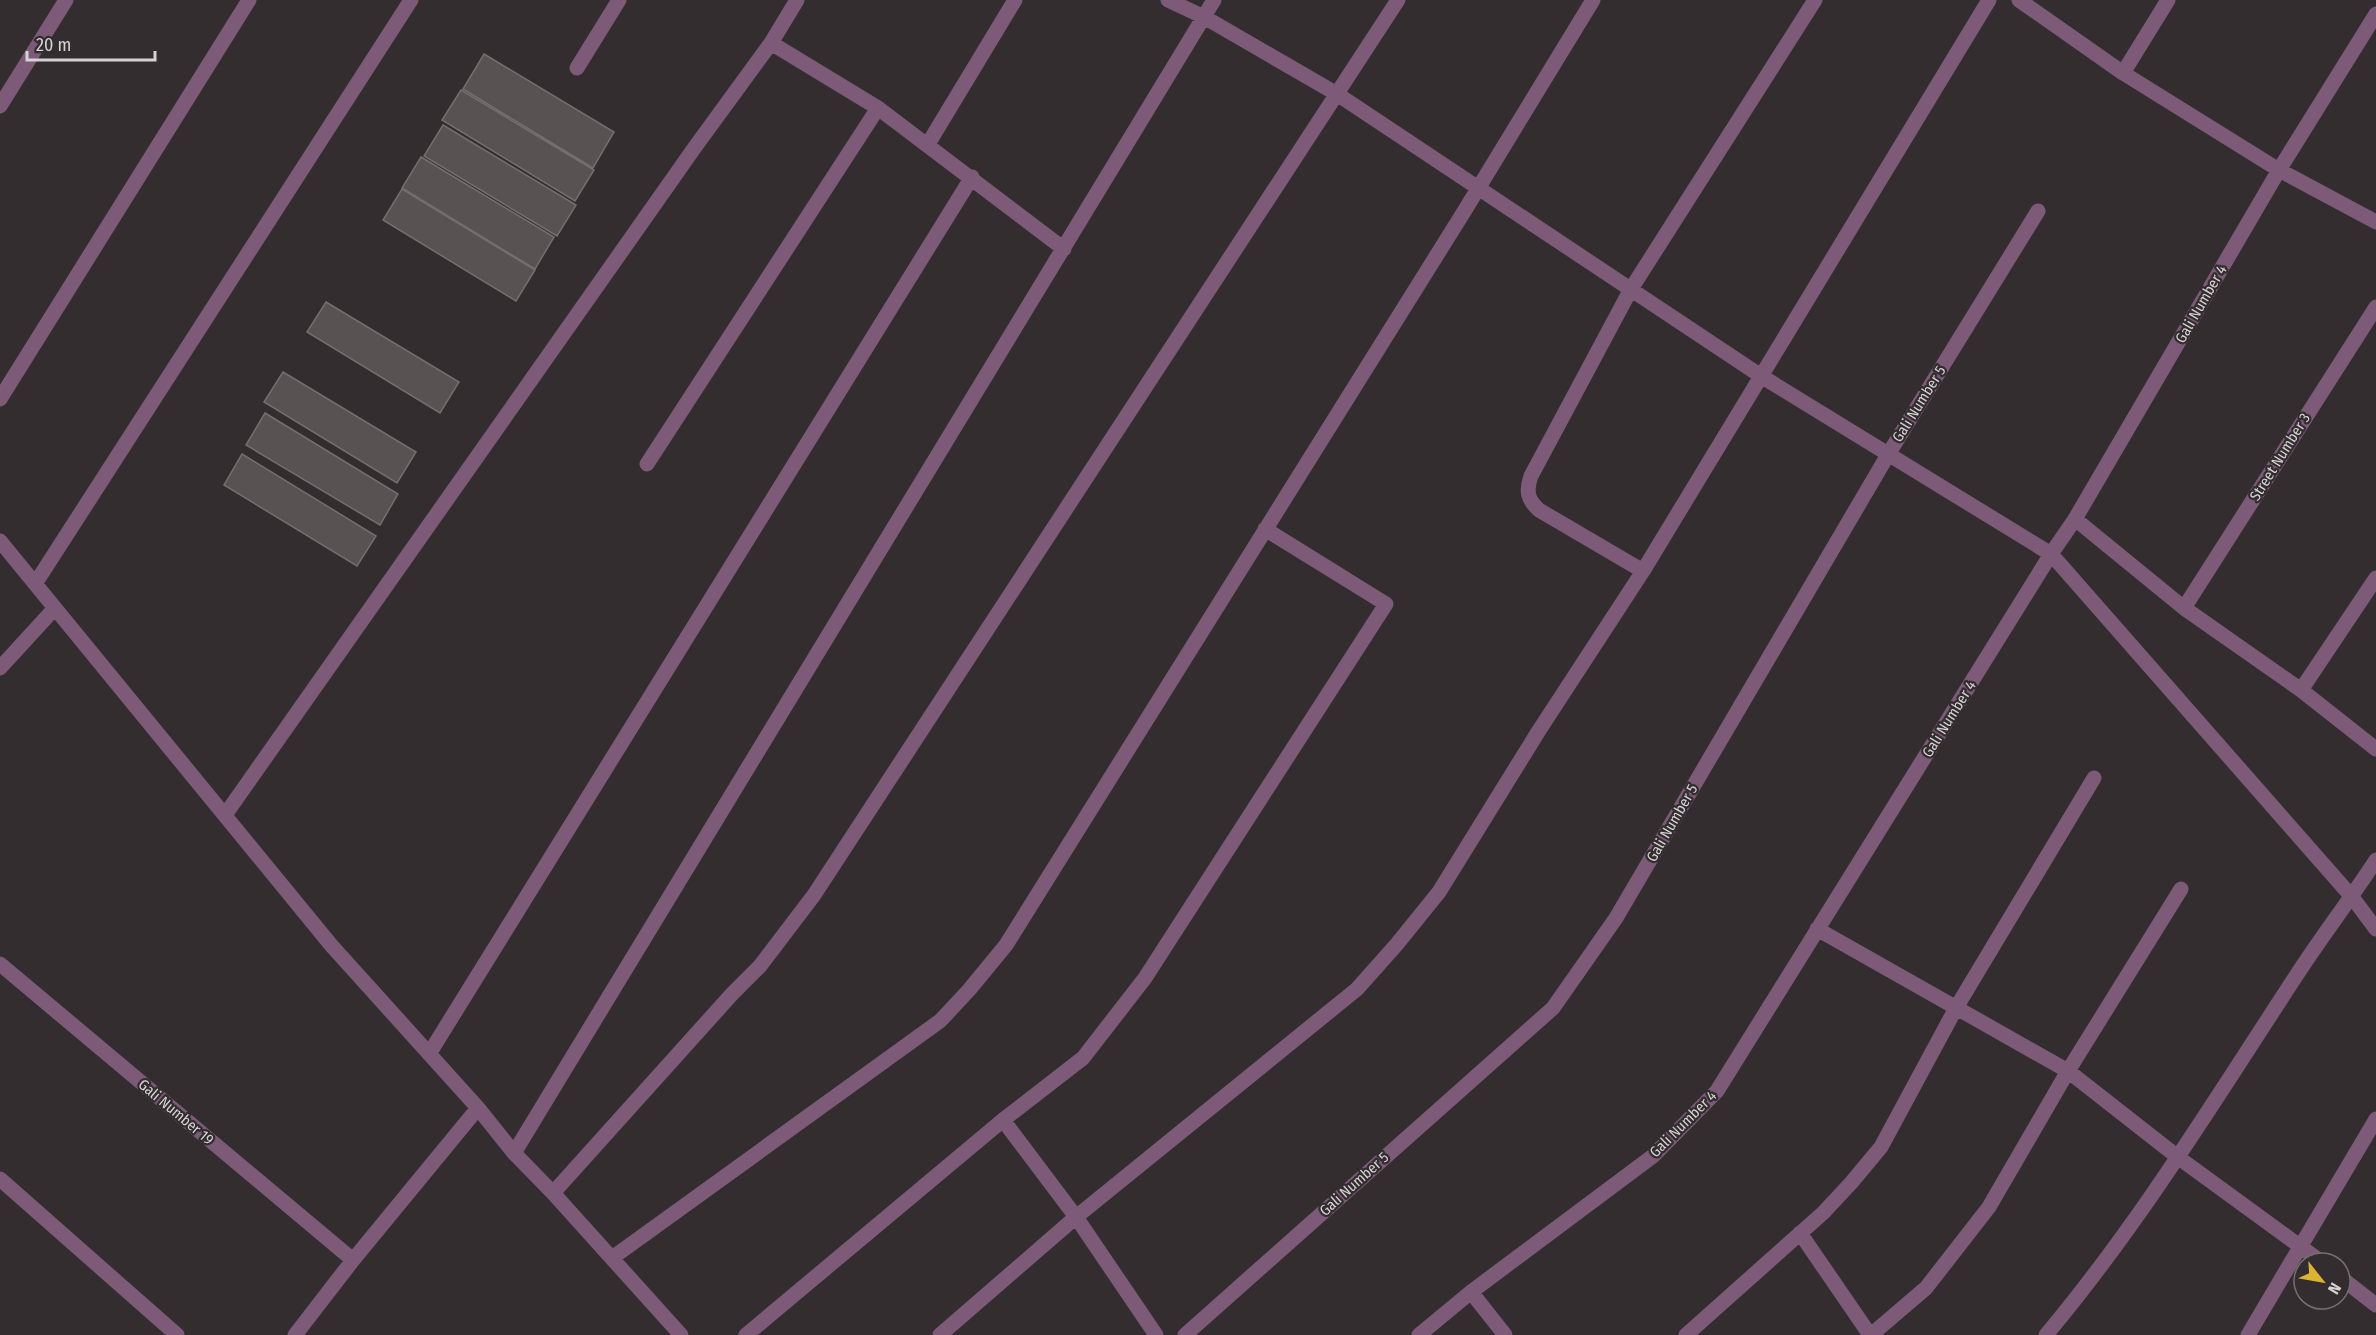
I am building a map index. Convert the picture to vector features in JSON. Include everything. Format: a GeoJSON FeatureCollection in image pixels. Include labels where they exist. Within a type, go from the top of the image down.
{"type":"FeatureCollection","features":[{"type":"Feature","properties":{"kind":"street"},"geometry":{"type":"LineString","coordinates":[[0,106],[66,0]]}},
{"type":"Feature","properties":{"kind":"street"},"geometry":{"type":"LineString","coordinates":[[0,399],[249,0]]}},
{"type":"Feature","properties":{"kind":"street"},"geometry":{"type":"LineString","coordinates":[[35,584],[411,0]]}},
{"type":"Feature","properties":{"kind":"street"},"geometry":{"type":"LineString","coordinates":[[577,68],[619,0]]}},
{"type":"Feature","properties":{"kind":"street"},"geometry":{"type":"LineString","coordinates":[[225,815],[688,157],[771,43],[797,0]]}},
{"type":"Feature","properties":{"kind":"street"},"geometry":{"type":"LineString","coordinates":[[928,144],[1015,0]]}},
{"type":"Feature","properties":{"kind":"street"},"geometry":{"type":"LineString","coordinates":[[1168,0],[1204,17],[1337,94],[1761,376],[2051,554],[2352,897],[2376,929]]}},
{"type":"Feature","properties":{"kind":"street"},"geometry":{"type":"LineString","coordinates":[[514,1153],[1214,0]]}},
{"type":"Feature","properties":{"kind":"street"},"geometry":{"type":"LineString","coordinates":[[553,1193],[732,994],[760,966],[814,895],[1398,0]]}},
{"type":"Feature","properties":{"kind":"street"},"geometry":{"type":"LineString","coordinates":[[612,1258],[940,1020],[969,990],[1006,945],[1479,187],[1593,0]]}},
{"type":"Feature","properties":{"kind":"street"},"geometry":{"type":"LineString","coordinates":[[1643,571],[1539,510],[1530,502],[1526,490],[1531,476],[1631,289],[1815,0]]}},
{"type":"Feature","properties":{"kind":"street"},"geometry":{"type":"LineString","coordinates":[[940,1335],[1076,1217],[1357,989],[1398,944],[1439,892],[1538,732],[1643,571],[1989,0]]}},
{"type":"Feature","properties":{"kind":"street"},"geometry":{"type":"LineString","coordinates":[[2019,0],[2123,73],[2280,170],[2376,222]]}},
{"type":"Feature","properties":{"kind":"street"},"geometry":{"type":"LineString","coordinates":[[2123,73],[2168,0]]}},
{"type":"Feature","properties":{"kind":"street","name":"Gali Number 4"},"geometry":{"type":"LineString","coordinates":[[1419,1335],[1471,1292],[1653,1156],[1717,1091],[2075,519],[2280,170],[2376,14]]}},
{"type":"Feature","properties":{"kind":"street"},"geometry":{"type":"LineString","coordinates":[[771,43],[878,108],[1064,249]]}},
{"type":"Feature","properties":{"kind":"street"},"geometry":{"type":"LineString","coordinates":[[647,464],[878,108]]}},
{"type":"Feature","properties":{"kind":"street"},"geometry":{"type":"LineString","coordinates":[[429,1054],[972,177]]}},
{"type":"Feature","properties":{"kind":"street","name":"Gali Number 5"},"geometry":{"type":"LineString","coordinates":[[1185,1335],[1552,1008],[1616,918],[1889,453],[2038,212]]}},
{"type":"Feature","properties":{"kind":"street","name":"Street Number 3"},"geometry":{"type":"LineString","coordinates":[[2184,608],[2376,307]]}},
{"type":"Feature","properties":{"kind":"street"},"geometry":{"type":"LineString","coordinates":[[2075,519],[2184,608],[2301,690],[2376,748]]}},
{"type":"Feature","properties":{"kind":"street"},"geometry":{"type":"LineString","coordinates":[[746,1335],[1003,1120],[1083,1058],[1138,987],[1386,604],[1265,530]]}},
{"type":"Feature","properties":{"kind":"street"},"geometry":{"type":"LineString","coordinates":[[0,541],[331,945],[478,1108],[514,1153],[681,1335]]}},
{"type":"Feature","properties":{"kind":"street"},"geometry":{"type":"LineString","coordinates":[[2301,690],[2376,578]]}},
{"type":"Feature","properties":{"kind":"street"},"geometry":{"type":"LineString","coordinates":[[0,668],[55,608]]}},
{"type":"Feature","properties":{"kind":"street"},"geometry":{"type":"LineString","coordinates":[[1686,1335],[1851,1184],[1881,1147],[1956,1008],[2094,778]]}},
{"type":"Feature","properties":{"kind":"street"},"geometry":{"type":"LineString","coordinates":[[2046,1335],[2179,1158],[2297,975],[2376,860]]}},
{"type":"Feature","properties":{"kind":"street"},"geometry":{"type":"LineString","coordinates":[[1800,1233],[1870,1335],[1926,1288],[1989,1207],[2068,1071],[2181,889]]}},
{"type":"Feature","properties":{"kind":"street"},"geometry":{"type":"LineString","coordinates":[[1817,929],[2068,1071],[2179,1158],[2307,1251]]}},
{"type":"Feature","properties":{"kind":"street","name":"Gali Number 19"},"geometry":{"type":"LineString","coordinates":[[0,964],[353,1260]]}},
{"type":"Feature","properties":{"kind":"street"},"geometry":{"type":"LineString","coordinates":[[295,1335],[353,1260],[478,1108]]}},
{"type":"Feature","properties":{"kind":"street"},"geometry":{"type":"LineString","coordinates":[[1003,1120],[1076,1217],[1156,1335]]}},
{"type":"Feature","properties":{"kind":"street"},"geometry":{"type":"LineString","coordinates":[[2248,1335],[2375,1123]]}},
{"type":"Feature","properties":{"kind":"street"},"geometry":{"type":"LineString","coordinates":[[0,1179],[177,1335]]}},
{"type":"Feature","properties":{"kind":"street"},"geometry":{"type":"LineString","coordinates":[[2352,1286],[2376,1305]]}},
{"type":"Feature","properties":{"kind":"street"},"geometry":{"type":"LineString","coordinates":[[1471,1292],[1504,1335]]}},
{"type":"Feature","properties":{"kind":"building"},"geometry":{"type":"Polygon","coordinates":[[[484,54],[614,132],[593,168],[463,89],[484,54]]]}},
{"type":"Feature","properties":{"kind":"building"},"geometry":{"type":"Polygon","coordinates":[[[461,90],[594,170],[575,201],[442,120],[461,90]]]}},
{"type":"Feature","properties":{"kind":"building"},"geometry":{"type":"Polygon","coordinates":[[[443,125],[576,205],[557,236],[424,156],[443,125]]]}},
{"type":"Feature","properties":{"kind":"building"},"geometry":{"type":"Polygon","coordinates":[[[421,157],[554,237],[535,269],[402,188],[421,157]]]}},
{"type":"Feature","properties":{"kind":"building"},"geometry":{"type":"Polygon","coordinates":[[[402,189],[535,270],[516,301],[383,220],[402,189]]]}},
{"type":"Feature","properties":{"kind":"building"},"geometry":{"type":"Polygon","coordinates":[[[326,302],[459,382],[440,413],[307,332],[326,302]]]}},
{"type":"Feature","properties":{"kind":"building"},"geometry":{"type":"Polygon","coordinates":[[[283,372],[416,452],[397,483],[264,402],[283,372]]]}},
{"type":"Feature","properties":{"kind":"building"},"geometry":{"type":"Polygon","coordinates":[[[265,413],[398,494],[380,525],[246,445],[265,413]]]}},
{"type":"Feature","properties":{"kind":"building"},"geometry":{"type":"Polygon","coordinates":[[[242,454],[376,536],[357,566],[224,485],[242,454]]]}}]}
